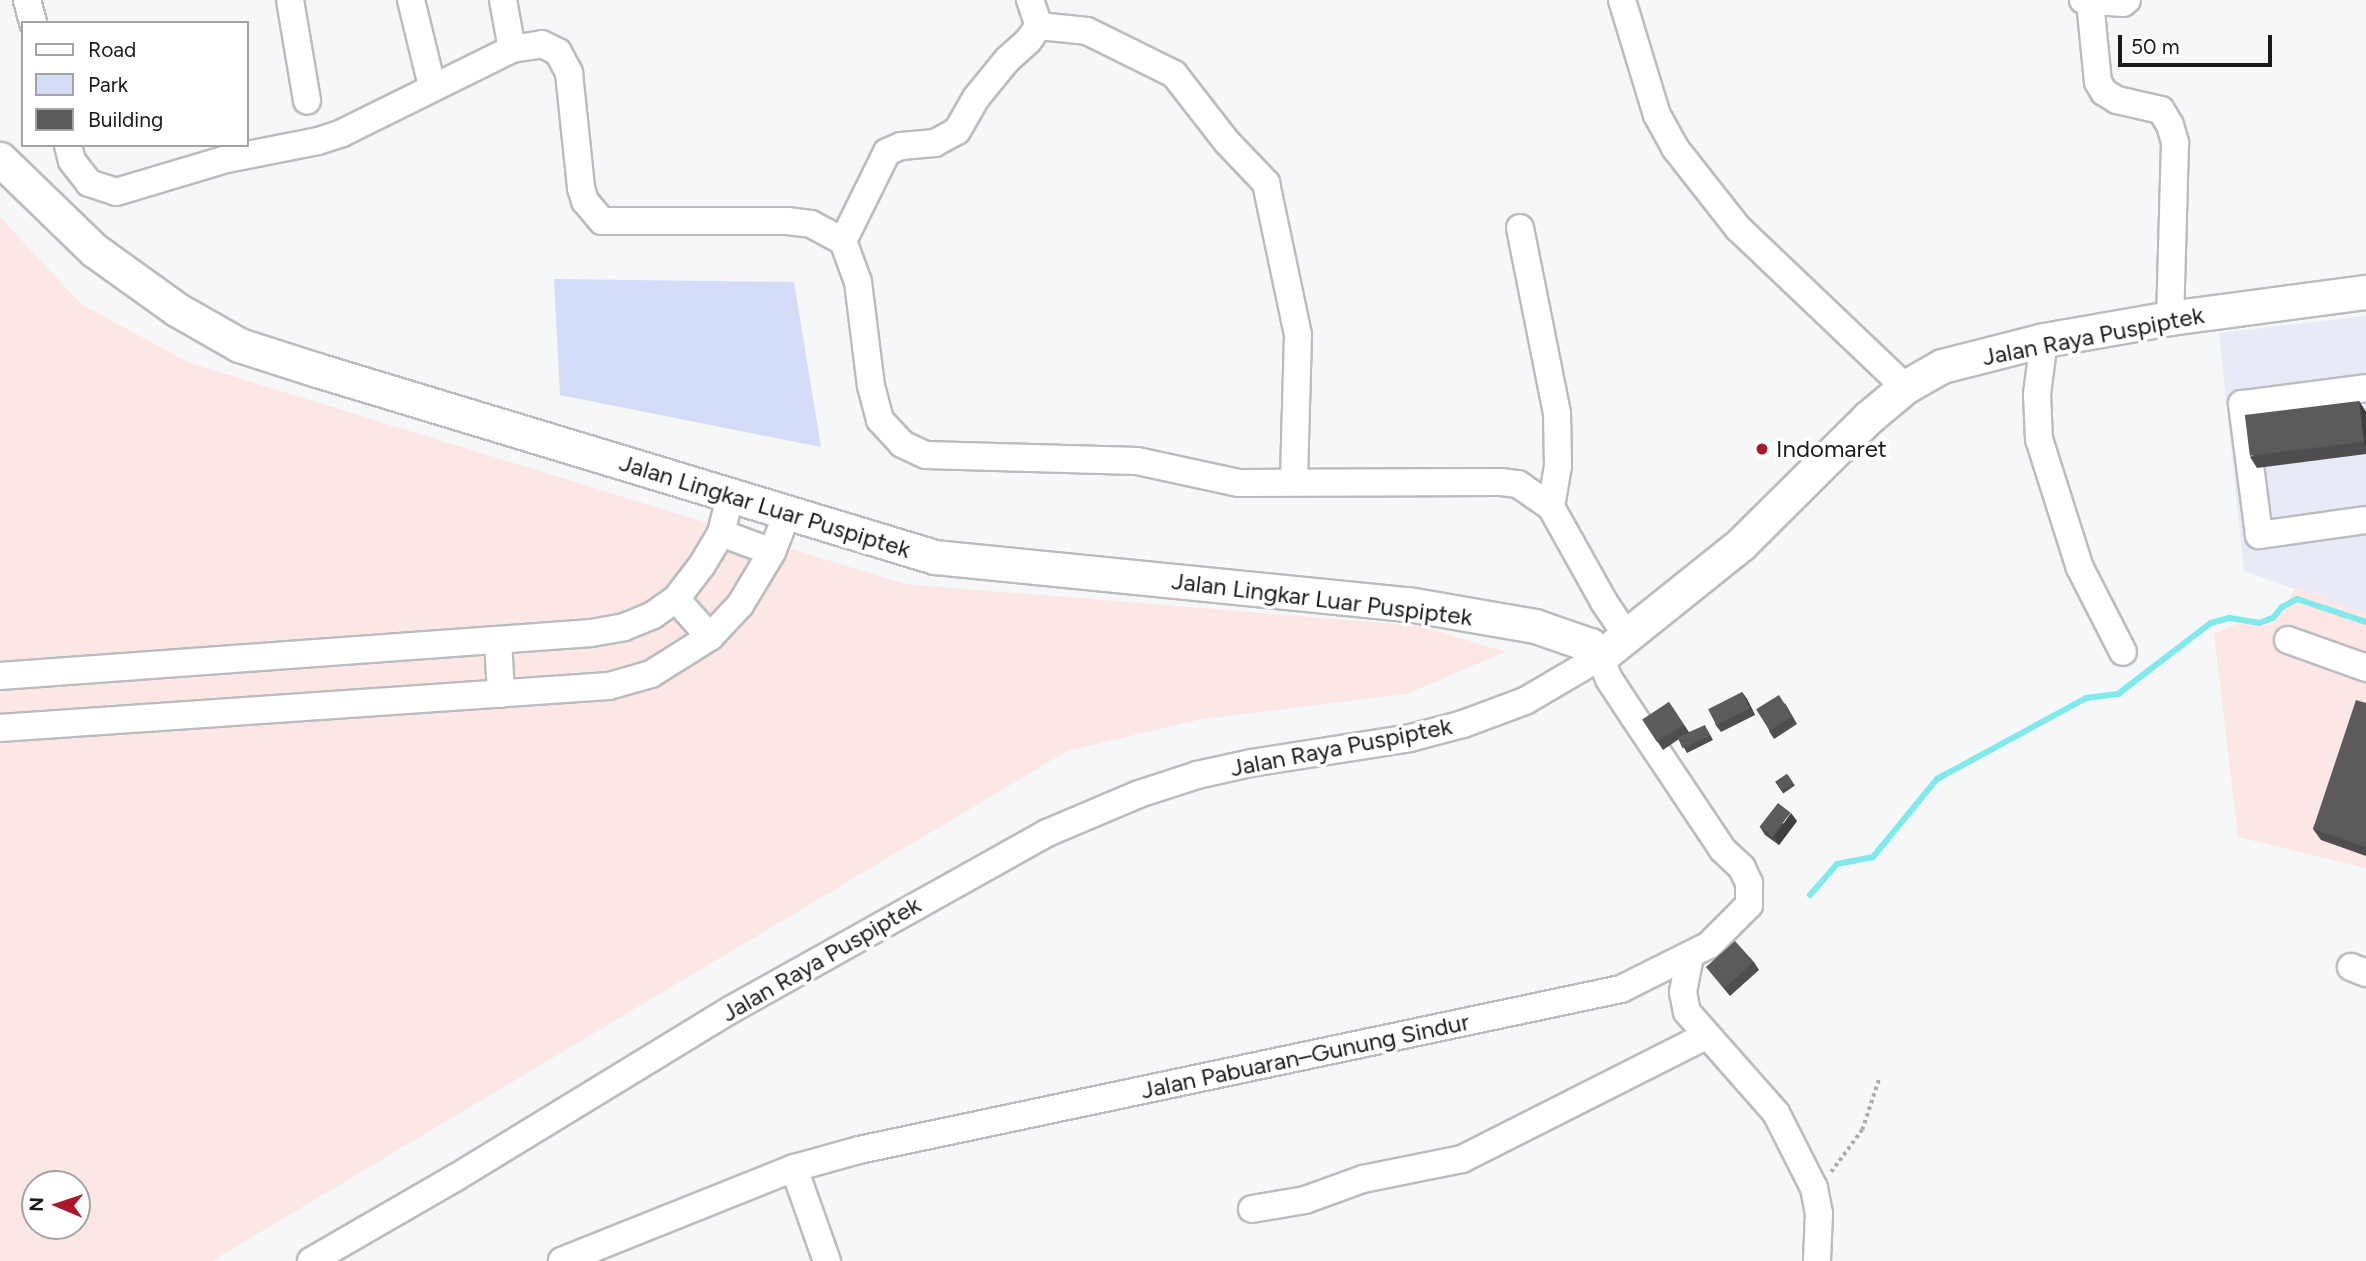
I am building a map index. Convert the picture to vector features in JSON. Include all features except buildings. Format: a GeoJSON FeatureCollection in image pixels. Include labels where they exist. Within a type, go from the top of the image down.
{"type":"FeatureCollection","features":[{"type":"Feature","properties":{"kind":"main road","name":"Jalan Lingkar Luar Puspiptek"},"geometry":{"type":"LineString","coordinates":[[0,159],[94,250],[176,309],[239,345],[935,558],[1433,608],[1535,626],[1590,645],[1600,657]]}},
{"type":"Feature","properties":{"kind":"main road","name":"Jalan Raya Puspiptek"},"geometry":{"type":"LineString","coordinates":[[1600,657],[1741,544],[1823,460],[1905,387],[1942,366],[2044,340],[2170,318],[2366,292]]}},
{"type":"Feature","properties":{"kind":"street"},"geometry":{"type":"LineString","coordinates":[[27,0],[32,21]]}},
{"type":"Feature","properties":{"kind":"street"},"geometry":{"type":"LineString","coordinates":[[290,0],[307,101]]}},
{"type":"Feature","properties":{"kind":"street"},"geometry":{"type":"LineString","coordinates":[[411,0],[432,86]]}},
{"type":"Feature","properties":{"kind":"street"},"geometry":{"type":"LineString","coordinates":[[503,0],[512,49]]}},
{"type":"Feature","properties":{"kind":"street"},"geometry":{"type":"LineString","coordinates":[[1030,0],[1039,26]]}},
{"type":"Feature","properties":{"kind":"street"},"geometry":{"type":"LineString","coordinates":[[1622,0],[1657,116],[1675,148],[1738,228],[1905,387]]}},
{"type":"Feature","properties":{"kind":"street"},"geometry":{"type":"LineString","coordinates":[[2127,0],[2086,1],[2098,82],[2104,92],[2118,100],[2161,110],[2170,124],[2175,143],[2170,318]]}},
{"type":"Feature","properties":{"kind":"street"},"geometry":{"type":"LineString","coordinates":[[843,241],[887,152],[901,146],[935,143],[957,131],[976,98],[1039,26]]}},
{"type":"Feature","properties":{"kind":"street"},"geometry":{"type":"LineString","coordinates":[[1039,26],[1087,31],[1174,74],[1227,142],[1266,183],[1298,335],[1294,481]]}},
{"type":"Feature","properties":{"kind":"street"},"geometry":{"type":"LineString","coordinates":[[68,147],[72,161],[89,183],[116,192],[227,159],[318,141],[342,133],[432,86],[512,49],[542,44],[558,52],[569,73],[581,188],[585,201],[602,221],[788,221],[811,223],[843,241],[858,282],[871,386],[880,420],[894,438],[917,452],[1138,461],[1221,481],[1518,484],[1551,507],[1604,602],[1627,636]]}},
{"type":"Feature","properties":{"kind":"street"},"geometry":{"type":"LineString","coordinates":[[1520,228],[1557,413],[1558,466],[1551,507]]}},
{"type":"Feature","properties":{"kind":"street"},"geometry":{"type":"LineString","coordinates":[[2044,340],[2037,394],[2039,439],[2080,568],[2123,652]]}},
{"type":"Feature","properties":{"kind":"street"},"geometry":{"type":"LineString","coordinates":[[2366,388],[2242,404],[2259,535],[2366,520]]}},
{"type":"Feature","properties":{"kind":"street"},"geometry":{"type":"LineString","coordinates":[[0,676],[591,634],[624,627],[653,615],[676,599],[702,565],[721,533],[730,497]]}},
{"type":"Feature","properties":{"kind":"street"},"geometry":{"type":"LineString","coordinates":[[0,729],[609,686],[651,674],[710,637],[740,605],[772,552],[787,514]]}},
{"type":"Feature","properties":{"kind":"street"},"geometry":{"type":"LineString","coordinates":[[721,533],[772,552]]}},
{"type":"Feature","properties":{"kind":"street"},"geometry":{"type":"LineString","coordinates":[[676,599],[710,637]]}},
{"type":"Feature","properties":{"kind":"street"},"geometry":{"type":"LineString","coordinates":[[498,640],[501,694]]}},
{"type":"Feature","properties":{"kind":"street"},"geometry":{"type":"LineString","coordinates":[[2288,640],[2366,668]]}},
{"type":"Feature","properties":{"kind":"street","name":"Jalan Pabuaran–Gunung Sindur"},"geometry":{"type":"LineString","coordinates":[[562,1261],[794,1168],[872,1147],[1621,989],[1710,945],[1749,905],[1749,883],[1742,868],[1723,850],[1634,718],[1609,679],[1600,657]]}},
{"type":"Feature","properties":{"kind":"street","name":"Jalan Raya Puspiptek"},"geometry":{"type":"LineString","coordinates":[[311,1261],[455,1178],[732,1009],[962,878],[1047,833],[1139,794],[1197,775],[1251,763],[1410,738],[1463,724],[1525,701],[1600,657]]}},
{"type":"Feature","properties":{"kind":"street"},"geometry":{"type":"LineString","coordinates":[[1690,956],[1684,1006],[1706,1036],[1776,1113],[1814,1188],[1819,1213],[1817,1261]]}},
{"type":"Feature","properties":{"kind":"street"},"geometry":{"type":"LineString","coordinates":[[1252,1209],[1305,1200],[1363,1179],[1462,1159],[1706,1036]]}},
{"type":"Feature","properties":{"kind":"street"},"geometry":{"type":"LineString","coordinates":[[794,1168],[827,1261]]}},
{"type":"Feature","properties":{"kind":"path"},"geometry":{"type":"LineString","coordinates":[[1814,1188],[1839,1164],[1862,1129],[1879,1079]]}},
{"type":"Feature","properties":{"kind":"shaded area"},"geometry":{"type":"Polygon","coordinates":[[[0,217],[82,305],[190,363],[905,584],[1422,626],[1505,652],[1407,694],[1202,719],[1067,751],[212,1261],[0,1261],[0,217]]]}},
{"type":"Feature","properties":{"kind":"shaded area"},"geometry":{"type":"Polygon","coordinates":[[[2366,316],[2366,614],[2244,571],[2219,333],[2366,316]]]}},
{"type":"Feature","properties":{"kind":"shaded area"},"geometry":{"type":"Polygon","coordinates":[[[2296,587],[2366,614],[2366,868],[2238,837],[2214,634],[2236,624],[2273,625],[2296,587]]]}},
{"type":"Feature","properties":{"kind":"green space"},"geometry":{"type":"Polygon","coordinates":[[[554,279],[794,282],[821,447],[560,395],[554,279]]]}},
{"type":"Feature","properties":{"kind":"waterway"},"geometry":{"type":"LineString","coordinates":[[1810,895],[1837,864],[1873,857],[1937,779],[2086,698],[2118,694],[2211,623],[2229,618],[2259,623],[2273,618],[2282,607],[2297,599],[2366,622]]}},
{"type":"Feature","properties":{"kind":"place","name":"Indomaret"},"geometry":{"type":"Point","coordinates":[1762,449]}}]}
